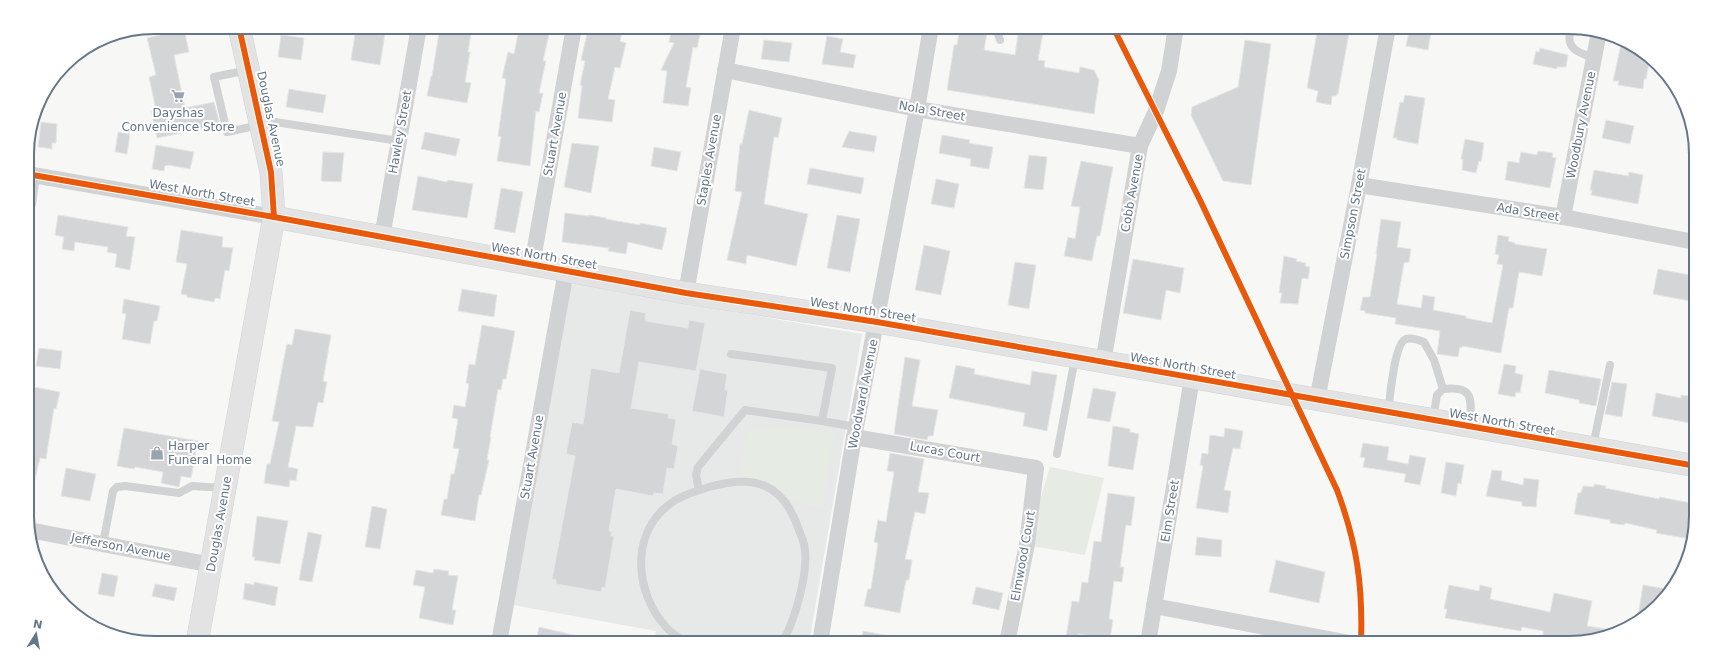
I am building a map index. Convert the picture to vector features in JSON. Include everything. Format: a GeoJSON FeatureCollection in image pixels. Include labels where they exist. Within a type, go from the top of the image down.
{"type":"FeatureCollection","features":[{"type":"Feature","properties":{"kind":"street","name":"Douglas Avenue"},"geometry":{"type":"LineString","coordinates":[[198,636],[274,217],[271,172],[241,34]]}},
{"type":"Feature","properties":{"kind":"street","name":"Hawley Street"},"geometry":{"type":"LineString","coordinates":[[382,237],[418,34]]}},
{"type":"Feature","properties":{"kind":"street","name":"Stuart Avenue"},"geometry":{"type":"LineString","coordinates":[[532,266],[573,34]]}},
{"type":"Feature","properties":{"kind":"street","name":"Staples Avenue"},"geometry":{"type":"LineString","coordinates":[[686,293],[732,34]]}},
{"type":"Feature","properties":{"kind":"street","name":"Woodward Avenue"},"geometry":{"type":"LineString","coordinates":[[821,636],[855,432],[918,109],[930,34]]}},
{"type":"Feature","properties":{"kind":"street","name":"Cobb Avenue"},"geometry":{"type":"LineString","coordinates":[[1103,363],[1140,146],[1156,111],[1169,71],[1175,34]]}},
{"type":"Feature","properties":{"kind":"street","name":"Simpson Street"},"geometry":{"type":"LineString","coordinates":[[1317,400],[1387,34]]}},
{"type":"Feature","properties":{"kind":"street","name":"Woodbury Avenue"},"geometry":{"type":"LineString","coordinates":[[1563,217],[1598,38]]}},
{"type":"Feature","properties":{"kind":"street","name":"Nola Street"},"geometry":{"type":"LineString","coordinates":[[725,70],[918,109],[1140,146]]}},
{"type":"Feature","properties":{"kind":"street","name":"West North Street"},"geometry":{"type":"LineString","coordinates":[[34,175],[274,217],[532,266],[686,293],[877,322],[1432,421],[1689,465]]}},
{"type":"Feature","properties":{"kind":"street","name":"Ada Street"},"geometry":{"type":"LineString","coordinates":[[1359,185],[1563,217],[1689,241]]}},
{"type":"Feature","properties":{"kind":"street","name":"Stuart Avenue"},"geometry":{"type":"LineString","coordinates":[[500,636],[566,271]]}},
{"type":"Feature","properties":{"kind":"street","name":"Elm Street"},"geometry":{"type":"LineString","coordinates":[[1149,636],[1192,378]]}},
{"type":"Feature","properties":{"kind":"street","name":"Lucas Court"},"geometry":{"type":"LineString","coordinates":[[855,432],[1036,468]]}},
{"type":"Feature","properties":{"kind":"street","name":"Elmwood Court"},"geometry":{"type":"LineString","coordinates":[[1008,636],[1026,545],[1036,468]]}},
{"type":"Feature","properties":{"kind":"street","name":"Jefferson Avenue"},"geometry":{"type":"LineString","coordinates":[[35,531],[212,565]]}},
{"type":"Feature","properties":{"kind":"street"},"geometry":{"type":"LineString","coordinates":[[1154,606],[1307,636]]}},
{"type":"Feature","properties":{"kind":"lane"},"geometry":{"type":"LineString","coordinates":[[998,34],[1000,40]]}},
{"type":"Feature","properties":{"kind":"lane"},"geometry":{"type":"LineString","coordinates":[[1569,34],[1568,37],[1570,44],[1574,50],[1594,58]]}},
{"type":"Feature","properties":{"kind":"lane"},"geometry":{"type":"LineString","coordinates":[[249,70],[214,78],[226,132],[261,122],[399,141]]}},
{"type":"Feature","properties":{"kind":"lane"},"geometry":{"type":"LineString","coordinates":[[1388,412],[1396,354],[1402,341],[1406,339],[1415,339],[1424,342],[1432,355],[1443,389]]}},
{"type":"Feature","properties":{"kind":"lane"},"geometry":{"type":"LineString","coordinates":[[731,354],[832,368],[822,421]]}},
{"type":"Feature","properties":{"kind":"lane"},"geometry":{"type":"LineString","coordinates":[[1058,454],[1075,358]]}},
{"type":"Feature","properties":{"kind":"lane"},"geometry":{"type":"LineString","coordinates":[[1592,449],[1610,365]]}},
{"type":"Feature","properties":{"kind":"lane"},"geometry":{"type":"LineString","coordinates":[[1432,421],[1437,396],[1443,389],[1451,388],[1467,393],[1472,400],[1470,427]]}},
{"type":"Feature","properties":{"kind":"lane"},"geometry":{"type":"LineString","coordinates":[[699,490],[696,475],[698,467],[744,410],[822,421],[855,432]]}},
{"type":"Feature","properties":{"kind":"lane"},"geometry":{"type":"LineString","coordinates":[[678,636],[666,627],[649,602],[642,584],[641,560],[647,533],[654,520],[665,507],[677,499],[721,483],[737,481],[747,481],[761,484],[774,490],[783,498],[794,515],[804,544],[805,561],[794,617],[785,636]]}},
{"type":"Feature","properties":{"kind":"lane"},"geometry":{"type":"LineString","coordinates":[[103,544],[113,491],[117,487],[125,486],[179,493],[192,486],[226,488]]}},
{"type":"Feature","properties":{"kind":"shaded area"},"geometry":{"type":"Polygon","coordinates":[[[573,284],[862,334],[810,636],[655,636],[656,631],[513,605],[567,293],[573,284]]]}},
{"type":"Feature","properties":{"kind":"shaded area"},"geometry":{"type":"Polygon","coordinates":[[[763,427],[788,427],[834,431],[822,508],[793,502],[786,494],[766,480],[739,476],[746,435],[763,427]]]}},
{"type":"Feature","properties":{"kind":"shaded area"},"geometry":{"type":"Polygon","coordinates":[[[1050,467],[1104,478],[1085,555],[1026,545],[1050,467]]]}},
{"type":"Feature","properties":{"kind":"building"},"geometry":{"type":"Polygon","coordinates":[[[163,34],[185,34],[189,52],[174,55],[185,108],[214,102],[220,125],[157,138],[151,111],[156,110],[149,77],[156,75],[147,38],[163,34]]]}},
{"type":"Feature","properties":{"kind":"building"},"geometry":{"type":"Polygon","coordinates":[[[355,34],[385,34],[380,65],[351,60],[355,34]]]}},
{"type":"Feature","properties":{"kind":"building"},"geometry":{"type":"Polygon","coordinates":[[[439,34],[471,34],[468,52],[470,52],[465,82],[471,83],[467,103],[427,96],[439,34]]]}},
{"type":"Feature","properties":{"kind":"building"},"geometry":{"type":"Polygon","coordinates":[[[518,34],[549,34],[543,61],[546,61],[539,93],[543,93],[539,112],[536,111],[530,166],[497,161],[501,137],[498,136],[506,79],[502,78],[508,52],[514,54],[518,34]]]}},
{"type":"Feature","properties":{"kind":"building"},"geometry":{"type":"Polygon","coordinates":[[[587,34],[622,34],[620,41],[626,43],[620,68],[615,67],[608,99],[615,100],[612,122],[578,118],[582,86],[580,85],[585,61],[581,60],[587,34]]]}},
{"type":"Feature","properties":{"kind":"building"},"geometry":{"type":"Polygon","coordinates":[[[671,34],[700,34],[697,48],[693,47],[686,87],[691,88],[688,106],[663,103],[667,71],[661,70],[674,43],[669,42],[671,34]]]}},
{"type":"Feature","properties":{"kind":"building"},"geometry":{"type":"Polygon","coordinates":[[[959,34],[987,34],[984,50],[1015,55],[1018,34],[1043,34],[1038,60],[1045,61],[1044,67],[1079,73],[1080,67],[1094,70],[1099,80],[1094,114],[947,90],[954,45],[957,45],[959,34]]]}},
{"type":"Feature","properties":{"kind":"building"},"geometry":{"type":"Polygon","coordinates":[[[1317,34],[1349,34],[1338,94],[1336,96],[1332,96],[1331,105],[1316,102],[1318,91],[1307,88],[1317,34]]]}},
{"type":"Feature","properties":{"kind":"building"},"geometry":{"type":"Polygon","coordinates":[[[1409,34],[1431,34],[1428,50],[1406,46],[1409,34]]]}},
{"type":"Feature","properties":{"kind":"building"},"geometry":{"type":"Polygon","coordinates":[[[281,35],[304,38],[301,60],[278,57],[281,35]]]}},
{"type":"Feature","properties":{"kind":"building"},"geometry":{"type":"Polygon","coordinates":[[[827,36],[843,39],[840,52],[856,55],[853,68],[822,64],[827,36]]]}},
{"type":"Feature","properties":{"kind":"building"},"geometry":{"type":"Polygon","coordinates":[[[764,40],[792,43],[789,62],[761,59],[764,40]]]}},
{"type":"Feature","properties":{"kind":"building"},"geometry":{"type":"Polygon","coordinates":[[[1245,40],[1271,44],[1251,185],[1223,181],[1191,115],[1192,107],[1238,87],[1245,40]]]}},
{"type":"Feature","properties":{"kind":"building"},"geometry":{"type":"Polygon","coordinates":[[[1621,46],[1649,65],[1646,79],[1644,79],[1643,89],[1618,85],[1619,81],[1613,81],[1621,46]]]}},
{"type":"Feature","properties":{"kind":"building"},"geometry":{"type":"Polygon","coordinates":[[[1540,48],[1568,55],[1566,67],[1557,67],[1557,69],[1533,64],[1536,51],[1539,52],[1540,48]]]}},
{"type":"Feature","properties":{"kind":"building"},"geometry":{"type":"Polygon","coordinates":[[[289,89],[326,95],[323,113],[286,107],[289,89]]]}},
{"type":"Feature","properties":{"kind":"building"},"geometry":{"type":"Polygon","coordinates":[[[1405,95],[1425,98],[1418,144],[1393,138],[1400,102],[1403,103],[1405,95]]]}},
{"type":"Feature","properties":{"kind":"building"},"geometry":{"type":"Polygon","coordinates":[[[749,110],[782,118],[778,138],[774,137],[764,204],[808,214],[796,266],[747,255],[746,264],[727,260],[742,192],[735,191],[740,144],[742,144],[749,110]]]}},
{"type":"Feature","properties":{"kind":"building"},"geometry":{"type":"Polygon","coordinates":[[[1606,120],[1634,126],[1630,144],[1602,138],[1606,120]]]}},
{"type":"Feature","properties":{"kind":"building"},"geometry":{"type":"Polygon","coordinates":[[[41,122],[57,124],[56,143],[52,143],[52,149],[38,147],[41,122]]]}},
{"type":"Feature","properties":{"kind":"building"},"geometry":{"type":"Polygon","coordinates":[[[849,131],[877,136],[874,152],[842,147],[849,131]]]}},
{"type":"Feature","properties":{"kind":"building"},"geometry":{"type":"Polygon","coordinates":[[[118,132],[130,134],[127,154],[115,152],[118,132]]]}},
{"type":"Feature","properties":{"kind":"building"},"geometry":{"type":"Polygon","coordinates":[[[425,132],[460,139],[456,156],[421,149],[425,132]]]}},
{"type":"Feature","properties":{"kind":"building"},"geometry":{"type":"Polygon","coordinates":[[[942,135],[970,140],[969,143],[993,147],[989,169],[970,166],[971,159],[939,153],[942,135]]]}},
{"type":"Feature","properties":{"kind":"building"},"geometry":{"type":"Polygon","coordinates":[[[1465,139],[1484,143],[1481,162],[1479,161],[1476,173],[1462,170],[1463,159],[1461,159],[1465,139]]]}},
{"type":"Feature","properties":{"kind":"building"},"geometry":{"type":"Polygon","coordinates":[[[572,143],[599,146],[591,193],[564,187],[572,143]]]}},
{"type":"Feature","properties":{"kind":"building"},"geometry":{"type":"Polygon","coordinates":[[[156,145],[194,152],[190,169],[168,165],[165,166],[164,171],[152,169],[156,145]]]}},
{"type":"Feature","properties":{"kind":"building"},"geometry":{"type":"Polygon","coordinates":[[[654,147],[681,152],[677,171],[651,166],[654,147]]]}},
{"type":"Feature","properties":{"kind":"building"},"geometry":{"type":"Polygon","coordinates":[[[1538,151],[1553,153],[1552,157],[1556,158],[1550,188],[1505,180],[1508,161],[1519,163],[1521,152],[1537,155],[1538,151]]]}},
{"type":"Feature","properties":{"kind":"building"},"geometry":{"type":"Polygon","coordinates":[[[323,152],[344,153],[341,182],[321,181],[323,152]]]}},
{"type":"Feature","properties":{"kind":"building"},"geometry":{"type":"Polygon","coordinates":[[[1029,155],[1047,157],[1043,190],[1024,188],[1029,155]]]}},
{"type":"Feature","properties":{"kind":"building"},"geometry":{"type":"Polygon","coordinates":[[[1081,161],[1113,167],[1100,236],[1097,236],[1092,261],[1064,256],[1068,237],[1075,239],[1080,207],[1071,206],[1081,161]]]}},
{"type":"Feature","properties":{"kind":"building"},"geometry":{"type":"Polygon","coordinates":[[[810,168],[864,178],[861,194],[807,184],[810,168]]]}},
{"type":"Feature","properties":{"kind":"building"},"geometry":{"type":"Polygon","coordinates":[[[1594,170],[1628,176],[1629,172],[1643,175],[1638,204],[1591,195],[1592,190],[1590,190],[1594,170]]]}},
{"type":"Feature","properties":{"kind":"building"},"geometry":{"type":"Polygon","coordinates":[[[418,176],[447,182],[448,180],[473,184],[467,218],[412,210],[418,176]]]}},
{"type":"Feature","properties":{"kind":"building"},"geometry":{"type":"Polygon","coordinates":[[[936,179],[959,184],[954,208],[931,204],[936,179]]]}},
{"type":"Feature","properties":{"kind":"building"},"geometry":{"type":"Polygon","coordinates":[[[501,188],[523,192],[515,233],[494,229],[501,188]]]}},
{"type":"Feature","properties":{"kind":"building"},"geometry":{"type":"Polygon","coordinates":[[[565,213],[589,215],[640,225],[640,223],[667,228],[662,250],[628,242],[626,254],[608,251],[609,248],[562,242],[565,213]]]}},
{"type":"Feature","properties":{"kind":"building"},"geometry":{"type":"Polygon","coordinates":[[[58,215],[128,227],[126,236],[135,237],[130,270],[115,267],[117,254],[107,252],[108,247],[75,242],[74,251],[62,249],[64,237],[55,235],[58,215]]]}},
{"type":"Feature","properties":{"kind":"building"},"geometry":{"type":"Polygon","coordinates":[[[837,215],[860,219],[850,272],[827,268],[837,215]]]}},
{"type":"Feature","properties":{"kind":"building"},"geometry":{"type":"Polygon","coordinates":[[[1381,219],[1401,222],[1397,247],[1411,249],[1409,262],[1404,263],[1397,304],[1421,308],[1423,295],[1435,297],[1433,310],[1466,316],[1466,318],[1492,323],[1503,265],[1497,264],[1499,255],[1495,254],[1498,235],[1509,237],[1508,241],[1515,244],[1547,249],[1542,276],[1519,272],[1513,308],[1509,308],[1501,353],[1462,346],[1462,348],[1460,347],[1458,357],[1437,354],[1440,331],[1395,324],[1396,318],[1365,313],[1365,311],[1360,310],[1363,297],[1370,297],[1381,219]]]}},
{"type":"Feature","properties":{"kind":"building"},"geometry":{"type":"Polygon","coordinates":[[[181,230],[223,237],[222,247],[233,248],[229,271],[225,270],[220,299],[215,298],[214,302],[187,297],[187,295],[181,294],[187,264],[176,262],[181,230]]]}},
{"type":"Feature","properties":{"kind":"building"},"geometry":{"type":"Polygon","coordinates":[[[924,245],[950,251],[941,295],[915,290],[924,245]]]}},
{"type":"Feature","properties":{"kind":"building"},"geometry":{"type":"Polygon","coordinates":[[[1284,256],[1297,259],[1296,261],[1306,263],[1305,266],[1310,267],[1308,279],[1302,278],[1298,304],[1280,303],[1282,293],[1279,293],[1284,256]]]}},
{"type":"Feature","properties":{"kind":"building"},"geometry":{"type":"Polygon","coordinates":[[[1133,259],[1184,268],[1180,293],[1166,290],[1161,320],[1123,313],[1133,259]]]}},
{"type":"Feature","properties":{"kind":"building"},"geometry":{"type":"Polygon","coordinates":[[[1015,262],[1036,265],[1029,309],[1008,305],[1015,262]]]}},
{"type":"Feature","properties":{"kind":"building"},"geometry":{"type":"Polygon","coordinates":[[[1658,269],[1689,275],[1689,301],[1653,294],[1658,269]]]}},
{"type":"Feature","properties":{"kind":"building"},"geometry":{"type":"Polygon","coordinates":[[[462,289],[497,295],[494,317],[458,311],[462,289]]]}},
{"type":"Feature","properties":{"kind":"building"},"geometry":{"type":"Polygon","coordinates":[[[124,299],[160,306],[157,321],[154,321],[150,344],[122,339],[126,314],[122,313],[124,299]]]}},
{"type":"Feature","properties":{"kind":"building"},"geometry":{"type":"Polygon","coordinates":[[[630,310],[646,313],[645,321],[688,328],[689,320],[705,323],[696,371],[639,362],[631,408],[669,414],[668,418],[676,419],[672,444],[678,446],[674,469],[667,468],[663,494],[654,493],[653,496],[616,489],[609,531],[612,532],[611,536],[614,536],[605,588],[602,587],[601,592],[556,584],[556,580],[552,579],[575,456],[566,454],[572,422],[583,424],[591,368],[619,373],[630,310]]]}},
{"type":"Feature","properties":{"kind":"building"},"geometry":{"type":"Polygon","coordinates":[[[482,325],[515,331],[506,379],[503,379],[501,390],[498,389],[487,460],[489,460],[481,495],[479,495],[475,521],[441,515],[444,499],[447,499],[451,474],[454,474],[459,449],[453,448],[458,419],[452,418],[454,405],[465,407],[469,384],[466,383],[469,364],[475,365],[482,325]]]}},
{"type":"Feature","properties":{"kind":"building"},"geometry":{"type":"Polygon","coordinates":[[[295,329],[331,335],[323,381],[327,382],[323,403],[318,402],[313,427],[296,426],[288,467],[298,469],[296,481],[290,480],[289,487],[264,483],[267,464],[270,464],[279,422],[272,421],[285,353],[287,344],[292,345],[295,329]]]}},
{"type":"Feature","properties":{"kind":"building"},"geometry":{"type":"Polygon","coordinates":[[[39,348],[62,351],[60,369],[36,366],[39,348]]]}},
{"type":"Feature","properties":{"kind":"building"},"geometry":{"type":"Polygon","coordinates":[[[905,357],[920,360],[912,406],[938,410],[933,436],[928,436],[927,440],[894,434],[905,357]]]}},
{"type":"Feature","properties":{"kind":"building"},"geometry":{"type":"Polygon","coordinates":[[[1504,364],[1516,366],[1515,373],[1523,375],[1520,393],[1516,392],[1515,397],[1498,394],[1504,364]]]}},
{"type":"Feature","properties":{"kind":"building"},"geometry":{"type":"Polygon","coordinates":[[[956,365],[975,369],[974,374],[1030,385],[1032,371],[1057,375],[1047,431],[1023,426],[1025,413],[949,398],[956,365]]]}},
{"type":"Feature","properties":{"kind":"building"},"geometry":{"type":"Polygon","coordinates":[[[700,369],[727,374],[725,390],[728,390],[724,417],[692,411],[700,369]]]}},
{"type":"Feature","properties":{"kind":"building"},"geometry":{"type":"Polygon","coordinates":[[[1549,370],[1601,379],[1596,406],[1579,403],[1579,400],[1545,393],[1549,370]]]}},
{"type":"Feature","properties":{"kind":"building"},"geometry":{"type":"Polygon","coordinates":[[[1612,382],[1627,384],[1622,417],[1605,414],[1612,382]]]}},
{"type":"Feature","properties":{"kind":"building"},"geometry":{"type":"Polygon","coordinates":[[[34,387],[60,392],[56,409],[54,408],[46,459],[40,458],[34,483],[34,387]]]}},
{"type":"Feature","properties":{"kind":"building"},"geometry":{"type":"Polygon","coordinates":[[[1093,388],[1116,392],[1110,422],[1087,418],[1093,388]]]}},
{"type":"Feature","properties":{"kind":"building"},"geometry":{"type":"Polygon","coordinates":[[[1656,393],[1681,398],[1681,395],[1689,396],[1689,423],[1652,416],[1656,393]]]}},
{"type":"Feature","properties":{"kind":"building"},"geometry":{"type":"Polygon","coordinates":[[[1113,426],[1130,429],[1130,432],[1139,434],[1133,470],[1108,466],[1113,426]]]}},
{"type":"Feature","properties":{"kind":"building","name":"Harper Funeral Home"},"geometry":{"type":"Polygon","coordinates":[[[124,428],[198,441],[191,478],[181,476],[179,487],[161,483],[163,472],[135,467],[134,469],[117,466],[124,428]]]}},
{"type":"Feature","properties":{"kind":"building"},"geometry":{"type":"Polygon","coordinates":[[[1225,428],[1243,431],[1240,449],[1233,448],[1224,490],[1231,491],[1228,513],[1196,508],[1203,466],[1200,465],[1202,453],[1208,454],[1210,435],[1224,437],[1225,428]]]}},
{"type":"Feature","properties":{"kind":"building"},"geometry":{"type":"Polygon","coordinates":[[[1363,443],[1389,447],[1387,460],[1408,464],[1410,455],[1426,458],[1420,485],[1404,482],[1406,474],[1363,467],[1365,458],[1360,457],[1363,443]]]}},
{"type":"Feature","properties":{"kind":"building"},"geometry":{"type":"Polygon","coordinates":[[[890,453],[924,459],[918,492],[929,493],[925,514],[915,512],[905,559],[912,560],[909,580],[906,580],[900,613],[864,606],[868,589],[871,589],[878,543],[874,542],[878,520],[886,522],[894,472],[887,471],[890,453]]]}},
{"type":"Feature","properties":{"kind":"building"},"geometry":{"type":"Polygon","coordinates":[[[1446,462],[1464,465],[1461,484],[1458,483],[1456,496],[1441,493],[1446,462]]]}},
{"type":"Feature","properties":{"kind":"building"},"geometry":{"type":"Polygon","coordinates":[[[66,468],[96,474],[90,501],[61,496],[66,468]]]}},
{"type":"Feature","properties":{"kind":"building"},"geometry":{"type":"Polygon","coordinates":[[[1492,470],[1502,471],[1501,480],[1523,485],[1524,478],[1539,480],[1536,507],[1522,506],[1522,502],[1486,496],[1492,470]]]}},
{"type":"Feature","properties":{"kind":"building"},"geometry":{"type":"Polygon","coordinates":[[[1594,484],[1606,486],[1605,488],[1659,499],[1660,497],[1689,503],[1687,538],[1656,533],[1657,530],[1625,523],[1624,525],[1610,523],[1610,520],[1574,514],[1578,493],[1581,493],[1583,486],[1594,487],[1594,484]]]}},
{"type":"Feature","properties":{"kind":"building"},"geometry":{"type":"Polygon","coordinates":[[[1108,493],[1135,497],[1131,526],[1126,525],[1120,567],[1124,567],[1122,582],[1114,581],[1109,619],[1113,620],[1110,636],[1091,636],[1078,634],[1078,636],[1066,636],[1072,601],[1079,602],[1082,582],[1088,583],[1094,541],[1101,542],[1108,493]]]}},
{"type":"Feature","properties":{"kind":"building"},"geometry":{"type":"Polygon","coordinates":[[[372,506],[387,509],[380,549],[365,547],[372,506]]]}},
{"type":"Feature","properties":{"kind":"building"},"geometry":{"type":"Polygon","coordinates":[[[257,516],[288,521],[280,564],[254,560],[255,557],[252,557],[257,516]]]}},
{"type":"Feature","properties":{"kind":"building"},"geometry":{"type":"Polygon","coordinates":[[[308,532],[322,535],[312,582],[299,580],[308,532]]]}},
{"type":"Feature","properties":{"kind":"building"},"geometry":{"type":"Polygon","coordinates":[[[1197,537],[1222,540],[1221,557],[1195,555],[1197,537]]]}},
{"type":"Feature","properties":{"kind":"building"},"geometry":{"type":"Polygon","coordinates":[[[1276,560],[1325,572],[1319,603],[1269,592],[1276,560]]]}},
{"type":"Feature","properties":{"kind":"building"},"geometry":{"type":"Polygon","coordinates":[[[434,569],[449,571],[448,575],[458,576],[452,610],[456,610],[453,625],[419,618],[425,587],[413,585],[416,570],[433,573],[434,569]]]}},
{"type":"Feature","properties":{"kind":"building"},"geometry":{"type":"Polygon","coordinates":[[[102,573],[118,576],[114,597],[98,594],[102,573]]]}},
{"type":"Feature","properties":{"kind":"building"},"geometry":{"type":"Polygon","coordinates":[[[254,582],[278,587],[275,606],[243,599],[245,583],[254,585],[254,582]]]}},
{"type":"Feature","properties":{"kind":"building"},"geometry":{"type":"Polygon","coordinates":[[[155,584],[177,588],[174,601],[152,596],[155,584]]]}},
{"type":"Feature","properties":{"kind":"building"},"geometry":{"type":"Polygon","coordinates":[[[1449,585],[1479,591],[1480,585],[1492,588],[1490,599],[1550,612],[1554,593],[1592,601],[1587,626],[1609,629],[1592,634],[1576,636],[1547,636],[1543,635],[1543,631],[1522,627],[1521,631],[1445,618],[1447,609],[1444,609],[1449,585]]]}},
{"type":"Feature","properties":{"kind":"building"},"geometry":{"type":"Polygon","coordinates":[[[1643,585],[1664,589],[1654,601],[1638,614],[1643,585]]]}},
{"type":"Feature","properties":{"kind":"building"},"geometry":{"type":"Polygon","coordinates":[[[976,587],[1003,593],[999,610],[972,604],[976,587]]]}},
{"type":"Feature","properties":{"kind":"building"},"geometry":{"type":"Polygon","coordinates":[[[539,627],[577,636],[537,636],[539,627]]]}},
{"type":"Feature","properties":{"kind":"building"},"geometry":{"type":"Polygon","coordinates":[[[863,631],[890,636],[862,636],[863,631]]]}},
{"type":"Feature","properties":{"kind":"cycle path"},"geometry":{"type":"LineString","coordinates":[[241,34],[271,172],[274,217]]}},
{"type":"Feature","properties":{"kind":"cycle path"},"geometry":{"type":"LineString","coordinates":[[1117,34],[1200,200],[1337,490],[1354,547],[1360,583],[1361,636]]}},
{"type":"Feature","properties":{"kind":"cycle path"},"geometry":{"type":"LineString","coordinates":[[34,175],[274,217],[686,293],[877,322],[1689,465]]}},
{"type":"Feature","properties":{"kind":"place","name":"Dayshas Convenience Store"},"geometry":{"type":"Point","coordinates":[178,96]}},
{"type":"Feature","properties":{"kind":"place","name":"Harper Funeral Home"},"geometry":{"type":"Point","coordinates":[157,453]}}]}
